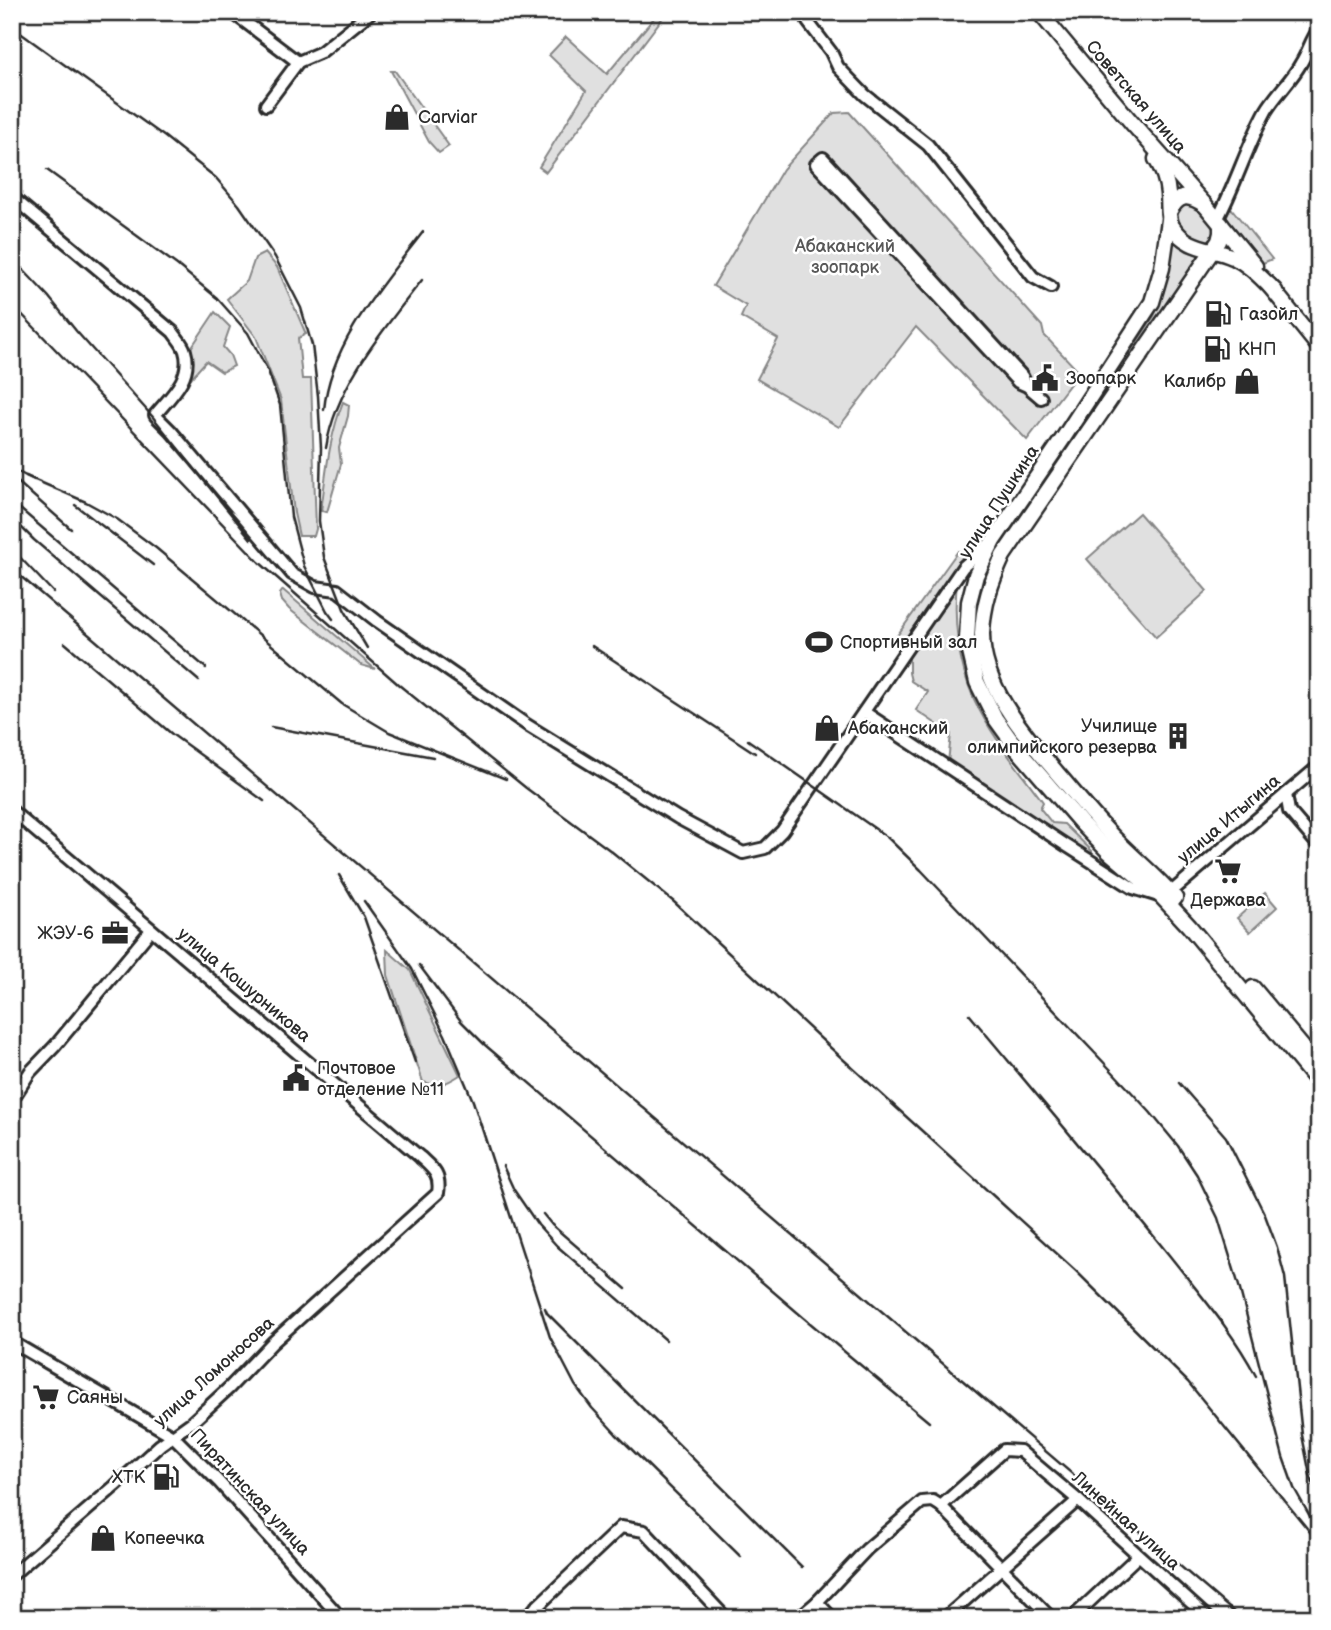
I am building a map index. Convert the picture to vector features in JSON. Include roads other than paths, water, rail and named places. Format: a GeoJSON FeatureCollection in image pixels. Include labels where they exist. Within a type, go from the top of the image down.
{"type":"FeatureCollection","features":[{"type":"Feature","properties":{"kind":"main road","name":"Советская улица"},"geometry":{"type":"LineString","coordinates":[[1040,12],[1132,123],[1205,205]]}},
{"type":"Feature","properties":{"kind":"main road","name":"улица Пушкина"},"geometry":{"type":"LineString","coordinates":[[1132,123],[1162,168],[1168,192],[1169,216],[1162,268],[1152,302],[993,541],[976,575],[969,602],[967,639],[977,682],[995,718],[1018,750],[1108,851],[1166,895],[1319,1084]]}},
{"type":"Feature","properties":{"kind":"main road"},"geometry":{"type":"LineString","coordinates":[[1275,291],[1255,272],[1234,258],[1182,239],[1169,216],[1174,202],[1187,197],[1196,198],[1205,205],[1275,291],[1319,347]]}},
{"type":"Feature","properties":{"kind":"main road"},"geometry":{"type":"LineString","coordinates":[[1213,250],[1221,233],[1219,222]]}},
{"type":"Feature","properties":{"kind":"main road","name":"улица Пушкина"},"geometry":{"type":"LineString","coordinates":[[1213,250],[1003,556],[985,600],[982,636],[989,670],[1003,702],[1023,732],[1091,814],[1227,957],[1319,1068]]}},
{"type":"Feature","properties":{"kind":"main road"},"geometry":{"type":"LineString","coordinates":[[1184,293],[1210,265],[1223,258],[1234,258]]}},
{"type":"Feature","properties":{"kind":"street"},"geometry":{"type":"LineString","coordinates":[[232,12],[298,62]]}},
{"type":"Feature","properties":{"kind":"street"},"geometry":{"type":"LineString","coordinates":[[267,105],[298,62],[321,52],[371,12]]}},
{"type":"Feature","properties":{"kind":"street"},"geometry":{"type":"LineString","coordinates":[[808,12],[808,22],[831,52],[838,66],[865,95],[928,145],[1033,277],[1051,287]]}},
{"type":"Feature","properties":{"kind":"street"},"geometry":{"type":"LineString","coordinates":[[1219,222],[1267,109],[1301,64],[1319,29]]}},
{"type":"Feature","properties":{"kind":"street"},"geometry":{"type":"LineString","coordinates":[[1027,386],[1022,376],[823,158],[816,164],[1018,382],[1041,398]]}},
{"type":"Feature","properties":{"kind":"street"},"geometry":{"type":"LineString","coordinates":[[12,197],[173,332],[184,348],[187,366],[180,384],[155,415],[171,430],[292,575],[315,587],[337,590],[377,621],[527,725],[666,811],[743,853],[765,848],[782,831],[963,567],[993,541]]}},
{"type":"Feature","properties":{"kind":"street"},"geometry":{"type":"LineString","coordinates":[[864,712],[1133,888],[1166,895]]}},
{"type":"Feature","properties":{"kind":"street","name":"улица Итыгина"},"geometry":{"type":"LineString","coordinates":[[1166,895],[1319,766]]}},
{"type":"Feature","properties":{"kind":"street"},"geometry":{"type":"LineString","coordinates":[[1286,794],[1289,811],[1319,846]]}},
{"type":"Feature","properties":{"kind":"street","name":"улица Кошурникова"},"geometry":{"type":"LineString","coordinates":[[12,811],[420,1157],[435,1171],[439,1182],[438,1193]]}},
{"type":"Feature","properties":{"kind":"street"},"geometry":{"type":"LineString","coordinates":[[12,1100],[30,1072],[55,1046],[150,930]]}},
{"type":"Feature","properties":{"kind":"street","name":"улица Ломоносова"},"geometry":{"type":"LineString","coordinates":[[12,1575],[160,1445],[192,1422],[272,1343],[438,1193]]}},
{"type":"Feature","properties":{"kind":"street","name":"Пирятинская улица"},"geometry":{"type":"LineString","coordinates":[[12,1342],[173,1436],[219,1482],[341,1618]]}},
{"type":"Feature","properties":{"kind":"street","name":"Линейная улица"},"geometry":{"type":"LineString","coordinates":[[941,1506],[1004,1450],[1020,1451],[1078,1500],[1202,1616]]}},
{"type":"Feature","properties":{"kind":"street"},"geometry":{"type":"LineString","coordinates":[[945,1618],[1078,1500]]}},
{"type":"Feature","properties":{"kind":"street"},"geometry":{"type":"LineString","coordinates":[[798,1618],[817,1602],[867,1549],[922,1502],[933,1501],[1051,1618]]}},
{"type":"Feature","properties":{"kind":"street"},"geometry":{"type":"LineString","coordinates":[[525,1618],[621,1527],[643,1531],[726,1618]]}},
{"type":"Feature","properties":{"kind":"street"},"geometry":{"type":"LineString","coordinates":[[1072,1618],[1138,1556]]}},
{"type":"Feature","properties":{"kind":"street"},"geometry":{"type":"LineString","coordinates":[[817,1602],[832,1618]]}},
{"type":"Feature","properties":{"kind":"street"},"geometry":{"type":"LineString","coordinates":[[536,1607],[547,1618]]}},
{"type":"Feature","properties":{"kind":"railway"},"geometry":{"type":"LineString","coordinates":[[12,27],[165,137],[216,178],[239,205],[275,257],[301,308],[312,345],[321,448],[319,521],[324,557],[344,609],[367,648]]}},
{"type":"Feature","properties":{"kind":"railway"},"geometry":{"type":"LineString","coordinates":[[47,170],[177,265],[217,298],[248,333],[268,371],[280,405],[291,517],[304,566],[333,619]]}},
{"type":"Feature","properties":{"kind":"railway"},"geometry":{"type":"LineString","coordinates":[[324,410],[328,385],[347,338],[423,232]]}},
{"type":"Feature","properties":{"kind":"railway"},"geometry":{"type":"LineString","coordinates":[[12,258],[152,416],[251,539]]}},
{"type":"Feature","properties":{"kind":"railway"},"geometry":{"type":"LineString","coordinates":[[326,448],[331,425],[351,380],[363,359],[422,280]]}},
{"type":"Feature","properties":{"kind":"railway"},"geometry":{"type":"LineString","coordinates":[[12,304],[259,562],[399,685],[526,788],[674,902],[1076,1271],[1188,1382],[1319,1543]]}},
{"type":"Feature","properties":{"kind":"railway"},"geometry":{"type":"LineString","coordinates":[[12,469],[34,480]]}},
{"type":"Feature","properties":{"kind":"railway"},"geometry":{"type":"LineString","coordinates":[[26,476],[86,502],[117,519],[156,548],[342,704],[389,732],[506,779]]}},
{"type":"Feature","properties":{"kind":"railway"},"geometry":{"type":"LineString","coordinates":[[12,477],[71,529]]}},
{"type":"Feature","properties":{"kind":"railway"},"geometry":{"type":"LineString","coordinates":[[12,502],[206,668]]}},
{"type":"Feature","properties":{"kind":"railway"},"geometry":{"type":"LineString","coordinates":[[75,505],[153,565]]}},
{"type":"Feature","properties":{"kind":"railway"},"geometry":{"type":"LineString","coordinates":[[12,518],[34,540],[199,681]]}},
{"type":"Feature","properties":{"kind":"railway"},"geometry":{"type":"LineString","coordinates":[[12,549],[53,592]]}},
{"type":"Feature","properties":{"kind":"railway"},"geometry":{"type":"LineString","coordinates":[[12,569],[1241,1618]]}},
{"type":"Feature","properties":{"kind":"railway"},"geometry":{"type":"LineString","coordinates":[[65,643],[173,735],[264,801]]}},
{"type":"Feature","properties":{"kind":"railway"},"geometry":{"type":"LineString","coordinates":[[592,646],[755,753]]}},
{"type":"Feature","properties":{"kind":"railway"},"geometry":{"type":"LineString","coordinates":[[271,727],[433,757]]}},
{"type":"Feature","properties":{"kind":"railway"},"geometry":{"type":"LineString","coordinates":[[748,740],[887,837],[1110,1069],[1178,1146],[1197,1175],[1218,1218],[1239,1286],[1283,1457],[1294,1488],[1317,1529]]}},
{"type":"Feature","properties":{"kind":"railway"},"geometry":{"type":"LineString","coordinates":[[339,875],[364,917],[415,1062]]}},
{"type":"Feature","properties":{"kind":"railway"},"geometry":{"type":"LineString","coordinates":[[364,901],[412,969],[445,1035],[473,1101],[550,1337],[575,1385],[616,1434],[741,1557]]}},
{"type":"Feature","properties":{"kind":"railway"},"geometry":{"type":"LineString","coordinates":[[419,965],[461,1021],[485,1045],[929,1422]]}},
{"type":"Feature","properties":{"kind":"railway"},"geometry":{"type":"LineString","coordinates":[[969,1014],[1204,1298],[1256,1376]]}},
{"type":"Feature","properties":{"kind":"railway"},"geometry":{"type":"LineString","coordinates":[[1179,1083],[1226,1137],[1265,1215],[1277,1247],[1285,1277],[1302,1435],[1310,1475],[1319,1501]]}},
{"type":"Feature","properties":{"kind":"railway"},"geometry":{"type":"LineString","coordinates":[[503,1166],[514,1190],[538,1225],[557,1246],[666,1340]]}},
{"type":"Feature","properties":{"kind":"railway"},"geometry":{"type":"LineString","coordinates":[[543,1214],[552,1225],[626,1289]]}},
{"type":"Feature","properties":{"kind":"railway"},"geometry":{"type":"LineString","coordinates":[[545,1308],[547,1313],[802,1567]]}},
{"type":"Feature","properties":{"kind":"place","name":"Carviar"},"geometry":{"type":"Point","coordinates":[397,117]}},
{"type":"Feature","properties":{"kind":"place","name":"Газойл"},"geometry":{"type":"Point","coordinates":[1218,314]}},
{"type":"Feature","properties":{"kind":"place","name":"КНП"},"geometry":{"type":"Point","coordinates":[1217,349]}},
{"type":"Feature","properties":{"kind":"place","name":"Зоопарк"},"geometry":{"type":"Point","coordinates":[1045,378]}},
{"type":"Feature","properties":{"kind":"place","name":"Калибр"},"geometry":{"type":"Point","coordinates":[1247,381]}},
{"type":"Feature","properties":{"kind":"place","name":"Спортивный зал"},"geometry":{"type":"Point","coordinates":[819,642]}},
{"type":"Feature","properties":{"kind":"place","name":"Абаканский"},"geometry":{"type":"Point","coordinates":[827,728]}},
{"type":"Feature","properties":{"kind":"place","name":"Училище олимпийского резерва"},"geometry":{"type":"Point","coordinates":[1178,736]}},
{"type":"Feature","properties":{"kind":"place","name":"Держава"},"geometry":{"type":"Point","coordinates":[1228,871]}},
{"type":"Feature","properties":{"kind":"place","name":"ЖЭУ-6"},"geometry":{"type":"Point","coordinates":[115,933]}},
{"type":"Feature","properties":{"kind":"place","name":"Почтовое отделение №11"},"geometry":{"type":"Point","coordinates":[296,1078]}},
{"type":"Feature","properties":{"kind":"place","name":"Саяны"},"geometry":{"type":"Point","coordinates":[46,1397]}},
{"type":"Feature","properties":{"kind":"place","name":"ХТК"},"geometry":{"type":"Point","coordinates":[166,1477]}},
{"type":"Feature","properties":{"kind":"place","name":"Копеечка"},"geometry":{"type":"Point","coordinates":[103,1538]}},
{"type":"Feature","properties":{"kind":"park label","name":"Абаканский зоопарк"},"geometry":{"type":"Point","coordinates":[845,256]}}]}
